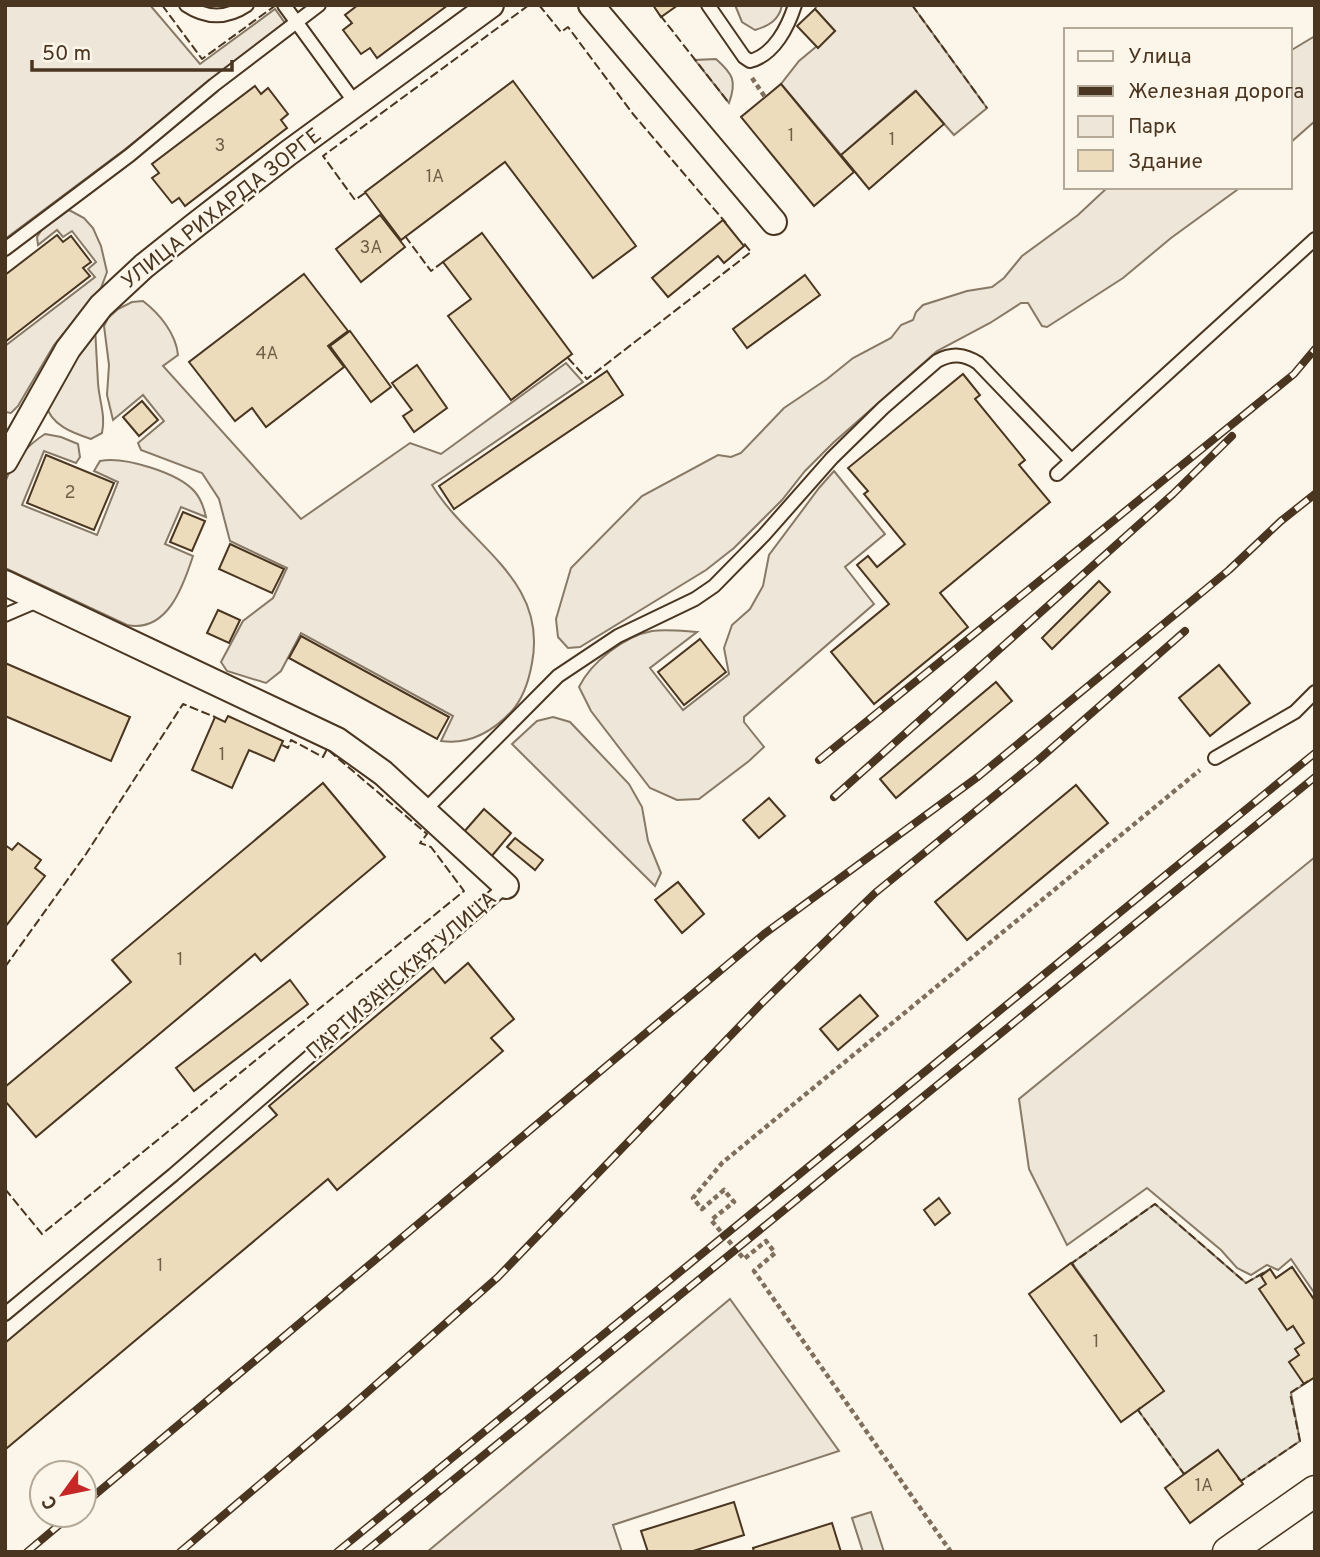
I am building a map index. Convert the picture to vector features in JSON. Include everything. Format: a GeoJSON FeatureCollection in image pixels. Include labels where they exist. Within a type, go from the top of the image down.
{"type":"FeatureCollection","features":[{"type":"Feature","properties":{"kind":"street","name":"УЛИЦА РИХАРДА ЗОРГЕ"},"geometry":{"type":"LineString","coordinates":[[5,461],[68,349],[101,306],[144,266],[193,227],[491,5]]}},
{"type":"Feature","properties":{"kind":"street"},"geometry":{"type":"LineString","coordinates":[[591,5],[774,222]]}},
{"type":"Feature","properties":{"kind":"street","name":"ПАРТИЗАНСКАЯ УЛИЦА"},"geometry":{"type":"LineString","coordinates":[[5,583],[337,740],[383,773],[506,886]]}},
{"type":"Feature","properties":{"kind":"street"},"geometry":{"type":"LineString","coordinates":[[1228,1552],[1313,1496]]}},
{"type":"Feature","properties":{"kind":"lane"},"geometry":{"type":"LineString","coordinates":[[186,5],[198,13],[217,17],[236,12],[247,5]]}},
{"type":"Feature","properties":{"kind":"lane"},"geometry":{"type":"LineString","coordinates":[[284,5],[356,104]]}},
{"type":"Feature","properties":{"kind":"lane"},"geometry":{"type":"LineString","coordinates":[[5,249],[130,155],[214,85],[319,5]]}},
{"type":"Feature","properties":{"kind":"lane"},"geometry":{"type":"LineString","coordinates":[[708,5],[744,57],[750,61],[757,59],[775,44],[789,23],[795,5]]}},
{"type":"Feature","properties":{"kind":"lane"},"geometry":{"type":"LineString","coordinates":[[1057,474],[1315,239]]}},
{"type":"Feature","properties":{"kind":"lane"},"geometry":{"type":"LineString","coordinates":[[425,810],[558,676],[618,636],[695,599],[714,586],[764,535],[832,458],[883,408],[937,361],[947,356],[959,355],[978,363],[1071,460]]}},
{"type":"Feature","properties":{"kind":"lane"},"geometry":{"type":"LineString","coordinates":[[5,615],[40,600]]}},
{"type":"Feature","properties":{"kind":"lane"},"geometry":{"type":"LineString","coordinates":[[1215,758],[1295,712],[1315,692]]}},
{"type":"Feature","properties":{"kind":"lane","name":"ПАРТИЗАНСКАЯ УЛИЦА"},"geometry":{"type":"LineString","coordinates":[[5,1314],[173,1175],[506,886]]}},
{"type":"Feature","properties":{"kind":"path"},"geometry":{"type":"LineString","coordinates":[[951,1552],[754,1271],[775,1253],[766,1241],[744,1259],[735,1251],[711,1220],[734,1202],[724,1190],[702,1209],[693,1198],[722,1163],[1215,758]]}},
{"type":"Feature","properties":{"kind":"green space"},"geometry":{"type":"Polygon","coordinates":[[[5,5],[150,5],[200,64],[275,9],[285,23],[124,150],[5,239],[5,5]]]}},
{"type":"Feature","properties":{"kind":"green space"},"geometry":{"type":"Polygon","coordinates":[[[735,5],[782,5],[772,22],[755,30],[742,22],[735,5]]]}},
{"type":"Feature","properties":{"kind":"green space"},"geometry":{"type":"Polygon","coordinates":[[[817,5],[912,5],[987,108],[954,135],[915,91],[841,155],[781,84],[799,61],[835,31],[815,9],[817,5]]]}},
{"type":"Feature","properties":{"kind":"green space"},"geometry":{"type":"Polygon","coordinates":[[[1315,36],[1315,121],[1292,141],[1292,50],[1315,36]]]}},
{"type":"Feature","properties":{"kind":"green space"},"geometry":{"type":"Polygon","coordinates":[[[716,59],[732,78],[733,89],[729,103],[695,60],[716,59]]]}},
{"type":"Feature","properties":{"kind":"green space"},"geometry":{"type":"Polygon","coordinates":[[[1106,189],[1238,189],[1171,238],[1123,278],[1047,327],[1042,326],[1028,303],[1021,303],[937,351],[833,443],[734,548],[706,570],[580,647],[568,648],[558,637],[556,619],[571,568],[642,496],[718,455],[731,457],[741,453],[784,408],[853,358],[891,338],[901,325],[913,320],[923,305],[967,291],[992,287],[1004,278],[1022,256],[1078,215],[1106,189]]]}},
{"type":"Feature","properties":{"kind":"green space"},"geometry":{"type":"Polygon","coordinates":[[[69,210],[84,218],[93,228],[101,246],[107,272],[101,288],[54,345],[18,406],[11,413],[5,412],[5,346],[95,277],[88,269],[96,262],[72,231],[63,237],[57,230],[38,245],[37,237],[43,228],[69,210]]]}},
{"type":"Feature","properties":{"kind":"green space"},"geometry":{"type":"Polygon","coordinates":[[[143,301],[166,325],[177,347],[178,355],[163,366],[301,519],[410,443],[441,454],[566,363],[583,382],[432,485],[448,507],[502,565],[528,608],[534,634],[531,669],[519,701],[504,719],[479,736],[461,741],[441,741],[453,716],[301,633],[281,671],[266,683],[227,671],[221,662],[243,621],[273,598],[287,568],[230,541],[219,499],[202,473],[141,450],[138,443],[164,421],[143,395],[113,420],[107,395],[109,365],[104,326],[118,309],[132,302],[143,301]]]}},
{"type":"Feature","properties":{"kind":"green space"},"geometry":{"type":"Polygon","coordinates":[[[95,327],[103,427],[102,433],[91,439],[57,423],[46,404],[95,327]]]}},
{"type":"Feature","properties":{"kind":"green space"},"geometry":{"type":"Polygon","coordinates":[[[45,434],[78,444],[80,457],[76,463],[44,451],[22,505],[97,535],[118,482],[94,471],[100,461],[110,460],[151,468],[177,478],[199,498],[206,517],[181,507],[165,544],[193,556],[178,594],[163,615],[153,622],[141,626],[127,625],[5,568],[3,509],[6,480],[22,454],[45,434]]]}},
{"type":"Feature","properties":{"kind":"green space"},"geometry":{"type":"Polygon","coordinates":[[[834,471],[885,534],[845,567],[874,604],[744,717],[744,722],[764,747],[749,761],[699,799],[677,800],[650,788],[591,711],[579,687],[584,678],[600,660],[620,644],[657,630],[697,632],[650,668],[683,710],[729,674],[724,648],[732,625],[750,609],[763,586],[769,555],[834,471]]]}},
{"type":"Feature","properties":{"kind":"green space"},"geometry":{"type":"Polygon","coordinates":[[[553,717],[570,722],[629,784],[642,807],[648,841],[661,873],[655,886],[512,744],[537,721],[553,717]]]}},
{"type":"Feature","properties":{"kind":"green space"},"geometry":{"type":"Polygon","coordinates":[[[1315,857],[1315,1294],[1291,1259],[1278,1270],[1267,1265],[1251,1275],[1237,1268],[1221,1250],[1147,1188],[1067,1245],[1029,1169],[1019,1099],[1315,857]]]}},
{"type":"Feature","properties":{"kind":"green space"},"geometry":{"type":"Polygon","coordinates":[[[730,1299],[839,1451],[613,1525],[622,1552],[427,1552],[730,1299]]]}},
{"type":"Feature","properties":{"kind":"shaded area"},"geometry":{"type":"Polygon","coordinates":[[[1155,1204],[1246,1283],[1270,1269],[1276,1278],[1292,1267],[1315,1301],[1315,1377],[1291,1393],[1300,1441],[1241,1481],[1218,1450],[1184,1474],[1138,1410],[1163,1390],[1072,1263],[1155,1204]]]}},
{"type":"Feature","properties":{"kind":"shaded area"},"geometry":{"type":"Polygon","coordinates":[[[871,1512],[884,1552],[863,1552],[852,1518],[871,1512]]]}},
{"type":"Feature","properties":{"kind":"building"},"geometry":{"type":"Polygon","coordinates":[[[358,5],[448,5],[377,58],[370,48],[361,54],[343,30],[352,23],[345,15],[358,5]]]}},
{"type":"Feature","properties":{"kind":"building"},"geometry":{"type":"Polygon","coordinates":[[[653,5],[678,5],[661,17],[653,5]]]}},
{"type":"Feature","properties":{"kind":"building"},"geometry":{"type":"Polygon","coordinates":[[[815,9],[835,31],[818,48],[797,26],[815,9]]]}},
{"type":"Feature","properties":{"kind":"building"},"geometry":{"type":"Polygon","coordinates":[[[513,81],[636,246],[593,278],[505,162],[401,240],[365,192],[513,81]]]}},
{"type":"Feature","properties":{"kind":"building"},"geometry":{"type":"Polygon","coordinates":[[[781,84],[854,172],[814,206],[741,117],[781,84]]]}},
{"type":"Feature","properties":{"kind":"building"},"geometry":{"type":"Polygon","coordinates":[[[255,86],[261,94],[268,88],[288,114],[281,120],[287,128],[185,206],[179,198],[172,203],[152,178],[159,173],[152,164],[255,86]]]}},
{"type":"Feature","properties":{"kind":"building"},"geometry":{"type":"Polygon","coordinates":[[[916,91],[944,124],[869,189],[841,155],[916,91]]]}},
{"type":"Feature","properties":{"kind":"building"},"geometry":{"type":"Polygon","coordinates":[[[380,215],[405,247],[361,282],[336,249],[380,215]]]}},
{"type":"Feature","properties":{"kind":"building"},"geometry":{"type":"Polygon","coordinates":[[[723,220],[744,246],[724,263],[718,256],[668,297],[652,278],[723,220]]]}},
{"type":"Feature","properties":{"kind":"building"},"geometry":{"type":"Polygon","coordinates":[[[482,233],[572,354],[511,400],[448,316],[471,299],[443,262],[482,233]]]}},
{"type":"Feature","properties":{"kind":"building"},"geometry":{"type":"Polygon","coordinates":[[[57,235],[63,242],[71,236],[91,262],[83,268],[90,276],[5,342],[5,275],[57,235]]]}},
{"type":"Feature","properties":{"kind":"building"},"geometry":{"type":"Polygon","coordinates":[[[304,274],[348,331],[328,346],[344,367],[266,427],[252,408],[235,421],[189,362],[304,274]]]}},
{"type":"Feature","properties":{"kind":"building"},"geometry":{"type":"Polygon","coordinates":[[[805,275],[820,295],[747,348],[733,329],[805,275]]]}},
{"type":"Feature","properties":{"kind":"building"},"geometry":{"type":"Polygon","coordinates":[[[350,331],[391,387],[371,402],[330,346],[350,331]]]}},
{"type":"Feature","properties":{"kind":"building"},"geometry":{"type":"Polygon","coordinates":[[[417,365],[447,408],[414,432],[403,416],[412,410],[392,383],[417,365]]]}},
{"type":"Feature","properties":{"kind":"building"},"geometry":{"type":"Polygon","coordinates":[[[607,371],[623,395],[454,509],[439,486],[607,371]]]}},
{"type":"Feature","properties":{"kind":"building"},"geometry":{"type":"Polygon","coordinates":[[[963,374],[980,395],[975,399],[1025,460],[1019,465],[1050,502],[940,593],[968,627],[874,704],[831,652],[889,604],[857,565],[868,556],[877,567],[905,544],[864,494],[868,491],[848,468],[963,374]]]}},
{"type":"Feature","properties":{"kind":"building"},"geometry":{"type":"Polygon","coordinates":[[[142,401],[158,420],[139,436],[123,417],[142,401]]]}},
{"type":"Feature","properties":{"kind":"building"},"geometry":{"type":"Polygon","coordinates":[[[46,455],[114,483],[94,530],[27,503],[46,455]]]}},
{"type":"Feature","properties":{"kind":"building"},"geometry":{"type":"Polygon","coordinates":[[[183,512],[205,521],[192,551],[170,542],[183,512]]]}},
{"type":"Feature","properties":{"kind":"building"},"geometry":{"type":"Polygon","coordinates":[[[230,544],[284,569],[272,593],[219,569],[230,544]]]}},
{"type":"Feature","properties":{"kind":"building"},"geometry":{"type":"Polygon","coordinates":[[[1099,581],[1110,592],[1052,649],[1042,638],[1099,581]]]}},
{"type":"Feature","properties":{"kind":"building"},"geometry":{"type":"Polygon","coordinates":[[[218,610],[240,620],[229,643],[207,633],[218,610]]]}},
{"type":"Feature","properties":{"kind":"building"},"geometry":{"type":"Polygon","coordinates":[[[301,636],[449,717],[437,739],[289,658],[301,636]]]}},
{"type":"Feature","properties":{"kind":"building"},"geometry":{"type":"Polygon","coordinates":[[[700,639],[726,672],[684,705],[658,672],[700,639]]]}},
{"type":"Feature","properties":{"kind":"building"},"geometry":{"type":"Polygon","coordinates":[[[5,663],[130,717],[111,761],[5,716],[5,663]]]}},
{"type":"Feature","properties":{"kind":"building"},"geometry":{"type":"Polygon","coordinates":[[[1219,665],[1250,703],[1210,736],[1179,698],[1219,665]]]}},
{"type":"Feature","properties":{"kind":"building"},"geometry":{"type":"Polygon","coordinates":[[[996,682],[1012,701],[896,798],[880,779],[996,682]]]}},
{"type":"Feature","properties":{"kind":"building"},"geometry":{"type":"Polygon","coordinates":[[[228,716],[283,741],[274,761],[249,750],[232,788],[192,770],[215,717],[225,722],[228,716]]]}},
{"type":"Feature","properties":{"kind":"building"},"geometry":{"type":"Polygon","coordinates":[[[323,783],[385,857],[261,961],[255,954],[36,1137],[5,1101],[5,1087],[131,982],[112,960],[323,783]]]}},
{"type":"Feature","properties":{"kind":"building"},"geometry":{"type":"Polygon","coordinates":[[[1076,785],[1108,823],[967,940],[935,902],[1076,785]]]}},
{"type":"Feature","properties":{"kind":"building"},"geometry":{"type":"Polygon","coordinates":[[[769,798],[785,816],[759,838],[743,820],[769,798]]]}},
{"type":"Feature","properties":{"kind":"building"},"geometry":{"type":"Polygon","coordinates":[[[484,809],[511,833],[491,857],[463,833],[484,809]]]}},
{"type":"Feature","properties":{"kind":"building"},"geometry":{"type":"Polygon","coordinates":[[[515,838],[543,860],[535,870],[507,847],[515,838]]]}},
{"type":"Feature","properties":{"kind":"building"},"geometry":{"type":"Polygon","coordinates":[[[18,843],[41,860],[35,868],[45,876],[5,927],[5,845],[12,850],[18,843]]]}},
{"type":"Feature","properties":{"kind":"building"},"geometry":{"type":"Polygon","coordinates":[[[678,882],[704,914],[682,933],[655,900],[678,882]]]}},
{"type":"Feature","properties":{"kind":"building"},"geometry":{"type":"Polygon","coordinates":[[[468,963],[514,1019],[491,1038],[503,1051],[337,1190],[328,1179],[7,1448],[5,1343],[277,1115],[269,1106],[433,968],[445,983],[468,963]]]}},
{"type":"Feature","properties":{"kind":"building"},"geometry":{"type":"Polygon","coordinates":[[[290,980],[308,1004],[194,1091],[176,1068],[290,980]]]}},
{"type":"Feature","properties":{"kind":"building"},"geometry":{"type":"Polygon","coordinates":[[[860,995],[878,1016],[838,1050],[820,1029],[860,995]]]}},
{"type":"Feature","properties":{"kind":"building"},"geometry":{"type":"Polygon","coordinates":[[[939,1198],[950,1213],[935,1225],[924,1210],[939,1198]]]}},
{"type":"Feature","properties":{"kind":"building"},"geometry":{"type":"Polygon","coordinates":[[[1071,1263],[1164,1391],[1121,1422],[1029,1294],[1071,1263]]]}},
{"type":"Feature","properties":{"kind":"building"},"geometry":{"type":"Polygon","coordinates":[[[1292,1267],[1315,1301],[1315,1377],[1304,1384],[1289,1362],[1299,1355],[1295,1349],[1304,1343],[1293,1326],[1287,1330],[1259,1289],[1266,1284],[1261,1276],[1270,1269],[1276,1278],[1292,1267]]]}},
{"type":"Feature","properties":{"kind":"building"},"geometry":{"type":"Polygon","coordinates":[[[1218,1450],[1243,1484],[1190,1523],[1165,1488],[1218,1450]]]}},
{"type":"Feature","properties":{"kind":"building"},"geometry":{"type":"Polygon","coordinates":[[[734,1502],[744,1535],[690,1552],[648,1552],[641,1531],[734,1502]]]}},
{"type":"Feature","properties":{"kind":"building"},"geometry":{"type":"Polygon","coordinates":[[[832,1523],[841,1552],[754,1552],[753,1548],[832,1523]]]}},
{"type":"Feature","properties":{"kind":"railway"},"geometry":{"type":"LineString","coordinates":[[819,760],[1294,374],[1315,349]]}},
{"type":"Feature","properties":{"kind":"railway"},"geometry":{"type":"LineString","coordinates":[[834,797],[1173,494],[1232,436]]}},
{"type":"Feature","properties":{"kind":"railway"},"geometry":{"type":"LineString","coordinates":[[98,1492],[764,934],[979,776],[1229,570],[1281,521],[1315,494]]}},
{"type":"Feature","properties":{"kind":"railway"},"geometry":{"type":"LineString","coordinates":[[180,1552],[498,1277],[761,1004],[875,893],[1036,762],[1185,631]]}},
{"type":"Feature","properties":{"kind":"railway"},"geometry":{"type":"LineString","coordinates":[[337,1552],[1315,753]]}},
{"type":"Feature","properties":{"kind":"railway"},"geometry":{"type":"LineString","coordinates":[[365,1552],[1315,777]]}},
{"type":"Feature","properties":{"kind":"railway"},"geometry":{"type":"LineString","coordinates":[[27,1552],[54,1529]]}},
{"type":"Feature","properties":{"kind":"fence"},"geometry":{"type":"LineString","coordinates":[[162,5],[202,59],[276,5]]}},
{"type":"Feature","properties":{"kind":"fence"},"geometry":{"type":"LineString","coordinates":[[365,193],[355,200],[323,156],[529,5]]}},
{"type":"Feature","properties":{"kind":"fence"},"geometry":{"type":"LineString","coordinates":[[539,5],[561,32],[568,27],[633,114],[726,223]]}},
{"type":"Feature","properties":{"kind":"fence"},"geometry":{"type":"LineString","coordinates":[[912,5],[987,108]]}},
{"type":"Feature","properties":{"kind":"fence"},"geometry":{"type":"LineString","coordinates":[[660,15],[729,103]]}},
{"type":"Feature","properties":{"kind":"fence"},"geometry":{"type":"LineString","coordinates":[[405,236],[431,271],[443,262]]}},
{"type":"Feature","properties":{"kind":"fence"},"geometry":{"type":"LineString","coordinates":[[568,358],[587,379],[751,252],[742,241]]}},
{"type":"Feature","properties":{"kind":"fence"},"geometry":{"type":"LineString","coordinates":[[5,967],[86,854],[183,704],[215,717]]}},
{"type":"Feature","properties":{"kind":"fence"},"geometry":{"type":"LineString","coordinates":[[5,1189],[42,1234],[464,891],[431,847],[420,843],[427,834],[327,749],[323,757],[291,740],[288,748],[282,745],[283,741]]}},
{"type":"Feature","properties":{"kind":"fence"},"geometry":{"type":"LineString","coordinates":[[1074,1266],[1072,1263],[1155,1204],[1246,1283],[1265,1272]]}},
{"type":"Feature","properties":{"kind":"fence"},"geometry":{"type":"LineString","coordinates":[[1238,1478],[1241,1481],[1300,1441],[1290,1393],[1308,1381]]}},
{"type":"Feature","properties":{"kind":"fence"},"geometry":{"type":"LineString","coordinates":[[1140,1408],[1138,1410],[1184,1474],[1187,1472]]}}]}
